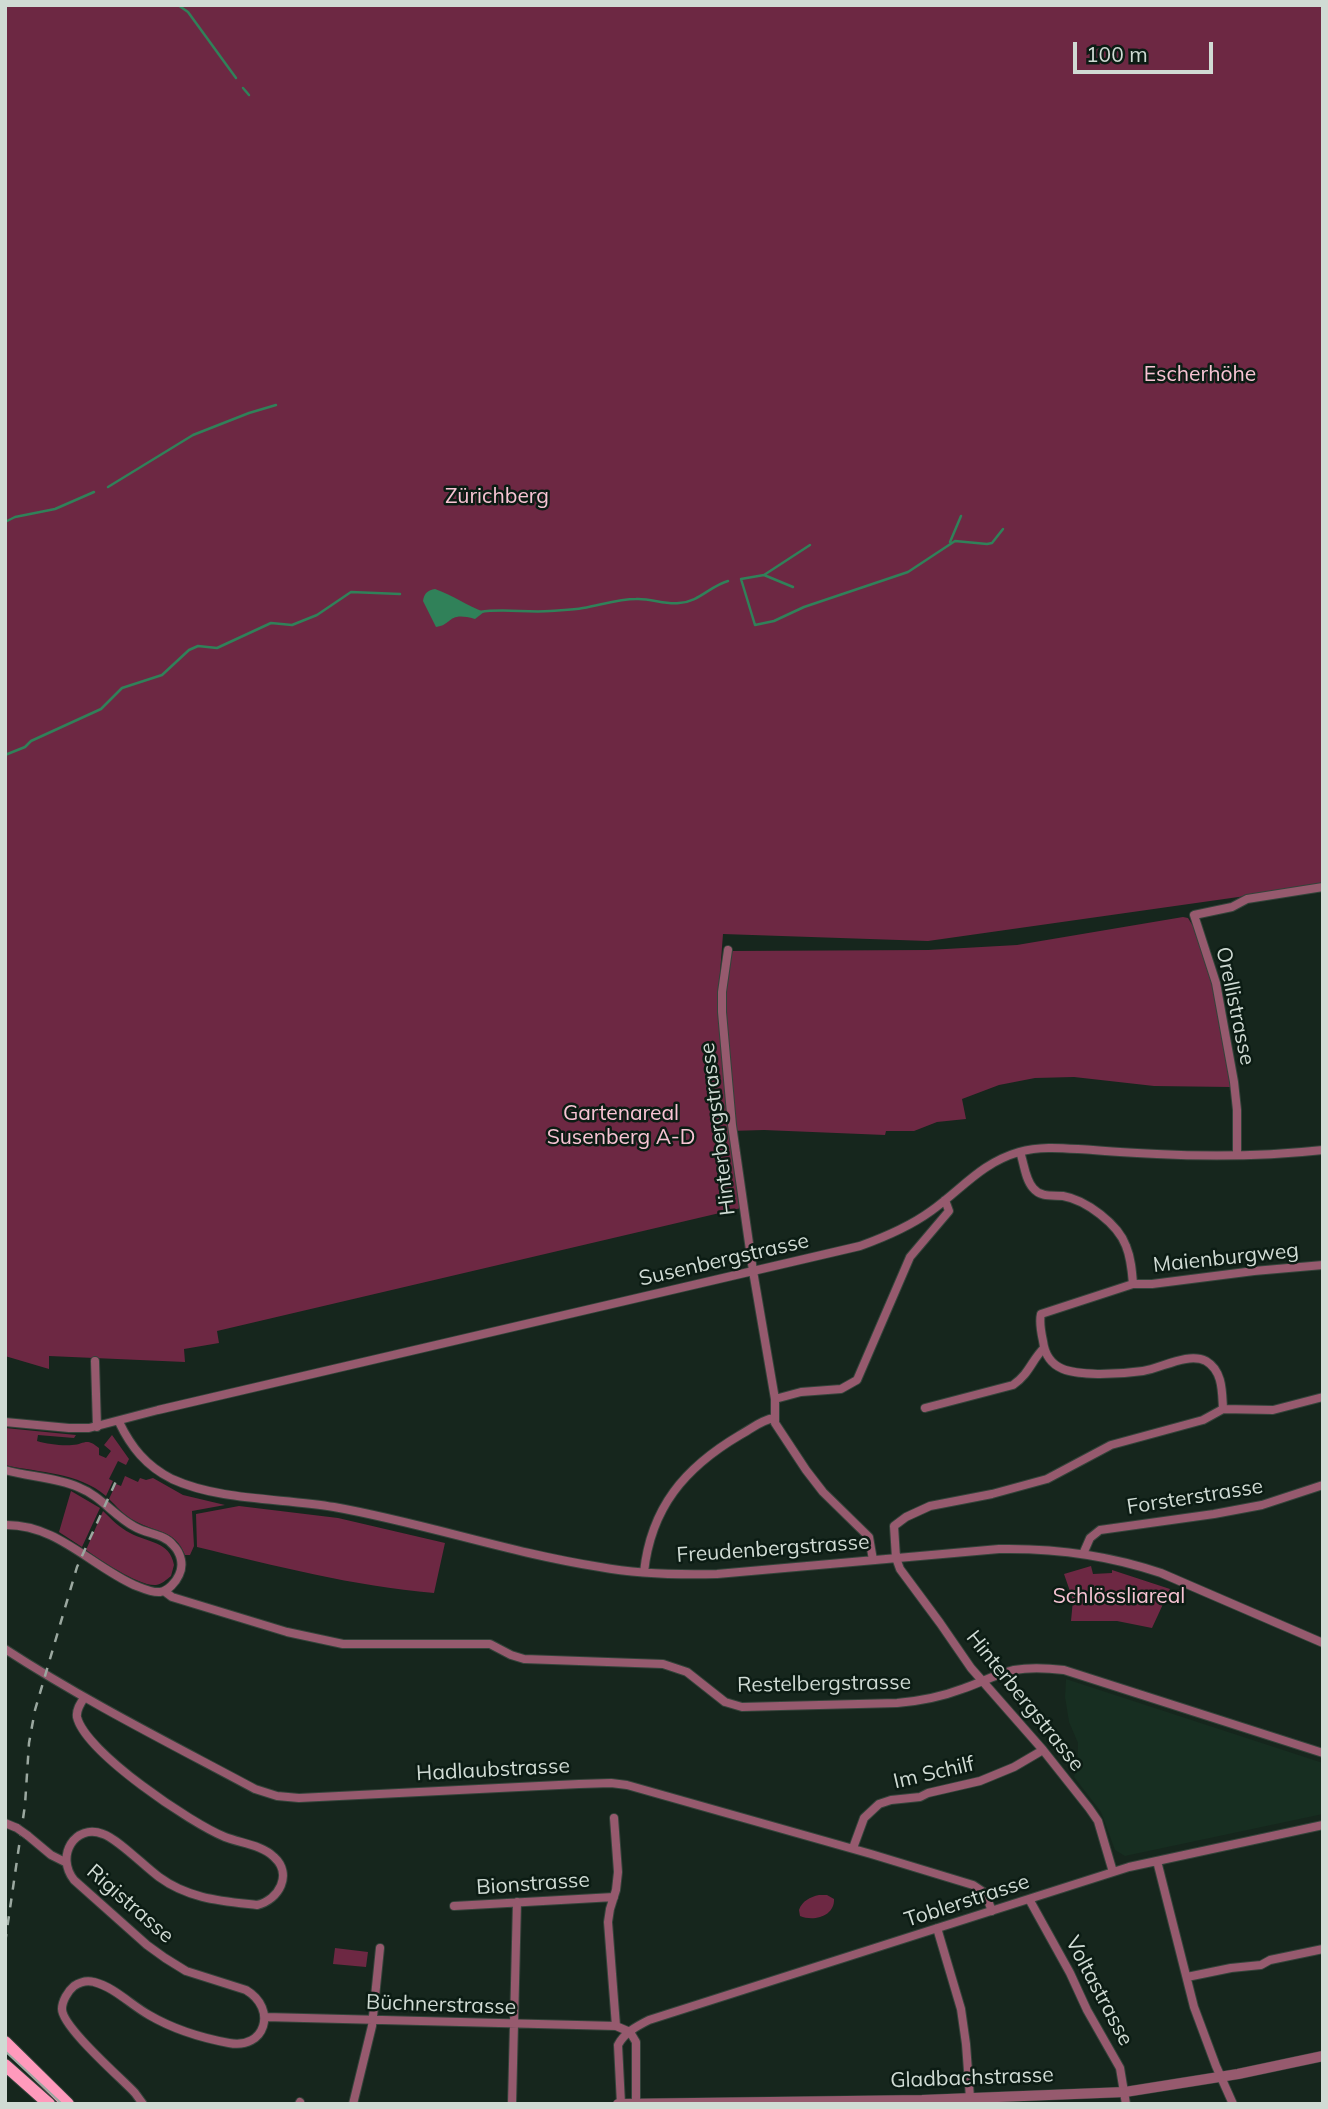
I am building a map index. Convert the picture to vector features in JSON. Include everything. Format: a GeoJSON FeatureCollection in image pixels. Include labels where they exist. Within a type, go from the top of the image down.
{"type":"FeatureCollection","features":[{"type":"Feature","properties":{"kind":"main road"},"geometry":{"type":"LineString","coordinates":[[5,2042],[68,2104]]}},
{"type":"Feature","properties":{"kind":"main road"},"geometry":{"type":"LineString","coordinates":[[5,2065],[49,2104]]}},
{"type":"Feature","properties":{"kind":"street","name":"Orellistrasse"},"geometry":{"type":"LineString","coordinates":[[1237,1155],[1234,1082],[1216,983],[1194,915],[1232,907],[1247,899],[1323,887]]}},
{"type":"Feature","properties":{"kind":"street","name":"Hinterbergstrasse"},"geometry":{"type":"LineString","coordinates":[[728,950],[722,992],[732,1125],[775,1399],[774,1418]]}},
{"type":"Feature","properties":{"kind":"street","name":"Susenbergstrasse"},"geometry":{"type":"LineString","coordinates":[[5,1422],[69,1428],[97,1427],[158,1410],[873,1241],[910,1225],[946,1200],[975,1174],[1020,1152],[1050,1147],[1196,1156],[1289,1154],[1323,1150]]}},
{"type":"Feature","properties":{"kind":"street"},"geometry":{"type":"LineString","coordinates":[[1020,1152],[1030,1184],[1035,1191],[1081,1202],[1099,1214],[1117,1232],[1127,1247],[1133,1284]]}},
{"type":"Feature","properties":{"kind":"street"},"geometry":{"type":"LineString","coordinates":[[775,1399],[801,1392],[841,1389],[857,1380],[910,1257],[949,1211],[946,1200]]}},
{"type":"Feature","properties":{"kind":"street","name":"Maienburgweg"},"geometry":{"type":"LineString","coordinates":[[1044,1348],[1040,1318],[1043,1312],[1133,1284],[1323,1265]]}},
{"type":"Feature","properties":{"kind":"street"},"geometry":{"type":"LineString","coordinates":[[925,1408],[1013,1385],[1030,1370],[1044,1348],[1053,1364],[1062,1370],[1077,1373],[1143,1371],[1183,1360],[1200,1359],[1211,1365],[1219,1375],[1223,1409]]}},
{"type":"Feature","properties":{"kind":"street"},"geometry":{"type":"LineString","coordinates":[[95,1361],[97,1427]]}},
{"type":"Feature","properties":{"kind":"street"},"geometry":{"type":"LineString","coordinates":[[896,1558],[894,1526],[918,1511],[942,1502],[992,1494],[1047,1479],[1111,1445],[1203,1420],[1223,1409],[1273,1410],[1323,1397]]}},
{"type":"Feature","properties":{"kind":"street"},"geometry":{"type":"LineString","coordinates":[[644,1573],[646,1551],[653,1527],[673,1493],[700,1464],[723,1446],[761,1422],[774,1418],[779,1431],[823,1492],[869,1537],[873,1560]]}},
{"type":"Feature","properties":{"kind":"street","name":"Freudenbergstrasse"},"geometry":{"type":"LineString","coordinates":[[119,1422],[128,1440],[145,1461],[170,1478],[200,1489],[335,1507],[601,1568],[682,1575],[717,1574],[1028,1549],[1083,1554],[1161,1573],[1323,1643]]}},
{"type":"Feature","properties":{"kind":"street"},"geometry":{"type":"LineString","coordinates":[[5,1470],[61,1480],[79,1487],[98,1498],[127,1523],[171,1542],[179,1554],[181,1566],[177,1579],[164,1591]]}},
{"type":"Feature","properties":{"kind":"street","name":"Forsterstrasse"},"geometry":{"type":"LineString","coordinates":[[1083,1554],[1090,1538],[1100,1530],[1262,1505],[1323,1485]]}},
{"type":"Feature","properties":{"kind":"street","name":"Restelbergstrasse"},"geometry":{"type":"LineString","coordinates":[[5,1525],[25,1525],[41,1530],[118,1578],[144,1589],[164,1591],[180,1600],[287,1632],[343,1644],[490,1644],[524,1659],[663,1664],[687,1672],[724,1702],[742,1707],[918,1701],[962,1690],[1001,1674],[1028,1668],[1064,1670],[1323,1753]]}},
{"type":"Feature","properties":{"kind":"street","name":"Hinterbergstrasse"},"geometry":{"type":"LineString","coordinates":[[896,1558],[904,1575],[982,1681],[1043,1750],[1098,1821],[1113,1872]]}},
{"type":"Feature","properties":{"kind":"street","name":"Hadlaubstrasse"},"geometry":{"type":"LineString","coordinates":[[5,1649],[83,1698],[255,1789],[277,1796],[299,1798],[611,1783],[643,1789],[973,1885],[985,1894],[992,1911]]}},
{"type":"Feature","properties":{"kind":"street","name":"Rigistrasse"},"geometry":{"type":"LineString","coordinates":[[83,1698],[77,1711],[78,1720],[108,1759],[127,1776],[222,1836],[267,1852],[278,1861],[283,1878],[278,1893],[272,1900],[257,1905],[201,1898],[170,1885],[105,1834],[95,1832],[87,1832],[73,1841],[65,1862],[69,1874],[147,1945],[187,1971],[255,1995],[261,2002],[265,2017]]}},
{"type":"Feature","properties":{"kind":"street","name":"Im Schilf"},"geometry":{"type":"LineString","coordinates":[[853,1849],[864,1818],[879,1804],[920,1797],[980,1781],[1043,1750]]}},
{"type":"Feature","properties":{"kind":"street"},"geometry":{"type":"LineString","coordinates":[[614,1818],[618,1872],[608,1922],[617,2026],[630,2032],[636,2042],[636,2103]]}},
{"type":"Feature","properties":{"kind":"street"},"geometry":{"type":"LineString","coordinates":[[6,1824],[17,1828],[51,1856],[65,1862]]}},
{"type":"Feature","properties":{"kind":"street","name":"Toblerstrasse"},"geometry":{"type":"LineString","coordinates":[[630,2032],[649,2020],[1113,1872],[1323,1825]]}},
{"type":"Feature","properties":{"kind":"street"},"geometry":{"type":"LineString","coordinates":[[1157,1861],[1198,2017],[1233,2104]]}},
{"type":"Feature","properties":{"kind":"street","name":"Bionstrasse"},"geometry":{"type":"LineString","coordinates":[[454,1906],[614,1897]]}},
{"type":"Feature","properties":{"kind":"street","name":"Voltastrasse"},"geometry":{"type":"LineString","coordinates":[[1029,1899],[1120,2068],[1126,2104]]}},
{"type":"Feature","properties":{"kind":"street"},"geometry":{"type":"LineString","coordinates":[[512,2104],[517,1902]]}},
{"type":"Feature","properties":{"kind":"street"},"geometry":{"type":"LineString","coordinates":[[937,1928],[961,2009],[967,2044],[970,2098]]}},
{"type":"Feature","properties":{"kind":"street"},"geometry":{"type":"LineString","coordinates":[[353,2104],[373,2021],[380,1948]]}},
{"type":"Feature","properties":{"kind":"street"},"geometry":{"type":"LineString","coordinates":[[1187,1977],[1261,1965],[1270,1960],[1323,1949]]}},
{"type":"Feature","properties":{"kind":"street"},"geometry":{"type":"LineString","coordinates":[[143,2104],[135,2092],[68,2025],[62,2010],[63,2004],[72,1988],[79,1983],[95,1982],[106,1986],[160,2021],[233,2044],[246,2043],[256,2037],[265,2017]]}},
{"type":"Feature","properties":{"kind":"street","name":"Büchnerstrasse"},"geometry":{"type":"LineString","coordinates":[[265,2017],[617,2026]]}},
{"type":"Feature","properties":{"kind":"street"},"geometry":{"type":"LineString","coordinates":[[620,2103],[618,2045],[630,2032]]}},
{"type":"Feature","properties":{"kind":"street","name":"Gladbachstrasse"},"geometry":{"type":"LineString","coordinates":[[620,2103],[922,2102],[970,2098],[1020,2100],[1125,2092],[1221,2077],[1323,2056]]}},
{"type":"Feature","properties":{"kind":"shaded area"},"geometry":{"type":"Polygon","coordinates":[[[435,589],[484,612],[475,619],[455,617],[436,627],[423,601],[427,592],[435,589]]]}},
{"type":"Feature","properties":{"kind":"shaded area"},"geometry":{"type":"Polygon","coordinates":[[[1066,1679],[1323,1763],[1323,1814],[1125,1856],[1115,1850],[1101,1812],[1074,1777],[1078,1762],[1078,1743],[1069,1722],[1065,1697],[1066,1679]]]}},
{"type":"Feature","properties":{"kind":"green space","name":"Zürichberg"},"geometry":{"type":"Polygon","coordinates":[[[5,5],[1323,5],[1323,885],[928,941],[723,934],[719,986],[726,984],[732,951],[928,950],[1017,945],[1188,918],[1198,934],[1209,967],[1231,1087],[1154,1086],[1074,1077],[1035,1078],[999,1085],[962,1099],[966,1119],[937,1122],[914,1131],[886,1131],[885,1135],[729,1131],[741,1208],[217,1331],[219,1343],[184,1349],[185,1362],[49,1356],[49,1369],[5,1356],[5,5]]]}},
{"type":"Feature","properties":{"kind":"green space"},"geometry":{"type":"Polygon","coordinates":[[[5,1428],[76,1435],[74,1438],[38,1435],[37,1441],[64,1445],[88,1442],[99,1448],[99,1455],[106,1458],[111,1451],[104,1445],[112,1435],[129,1459],[126,1465],[118,1461],[109,1479],[113,1481],[106,1496],[83,1482],[58,1474],[5,1465],[5,1428]]]}},
{"type":"Feature","properties":{"kind":"green space"},"geometry":{"type":"Polygon","coordinates":[[[125,1476],[138,1482],[140,1478],[153,1478],[183,1495],[225,1505],[192,1511],[194,1546],[190,1555],[185,1555],[176,1540],[131,1519],[109,1499],[116,1484],[121,1486],[125,1476]]]}},
{"type":"Feature","properties":{"kind":"green space"},"geometry":{"type":"Polygon","coordinates":[[[71,1491],[100,1508],[82,1547],[59,1532],[71,1491]]]}},
{"type":"Feature","properties":{"kind":"green space"},"geometry":{"type":"Polygon","coordinates":[[[239,1506],[338,1518],[445,1543],[434,1593],[344,1580],[197,1547],[196,1514],[239,1506]]]}},
{"type":"Feature","properties":{"kind":"green space"},"geometry":{"type":"Polygon","coordinates":[[[103,1511],[126,1531],[168,1551],[174,1565],[171,1576],[156,1585],[140,1582],[86,1550],[103,1511]]]}},
{"type":"Feature","properties":{"kind":"green space","name":"Schlössliareal"},"geometry":{"type":"Polygon","coordinates":[[[1091,1566],[1093,1574],[1112,1573],[1112,1570],[1170,1589],[1152,1628],[1117,1621],[1071,1621],[1073,1600],[1064,1574],[1091,1566]]]}},
{"type":"Feature","properties":{"kind":"green space"},"geometry":{"type":"Polygon","coordinates":[[[819,1895],[834,1899],[831,1910],[817,1918],[800,1916],[802,1904],[819,1895]]]}},
{"type":"Feature","properties":{"kind":"green space"},"geometry":{"type":"Polygon","coordinates":[[[335,1948],[368,1952],[366,1967],[333,1964],[335,1948]]]}},
{"type":"Feature","properties":{"kind":"waterway"},"geometry":{"type":"LineString","coordinates":[[178,5],[188,12],[236,78]]}},
{"type":"Feature","properties":{"kind":"waterway"},"geometry":{"type":"LineString","coordinates":[[243,88],[249,95]]}},
{"type":"Feature","properties":{"kind":"waterway"},"geometry":{"type":"LineString","coordinates":[[108,487],[193,435],[276,405]]}},
{"type":"Feature","properties":{"kind":"waterway"},"geometry":{"type":"LineString","coordinates":[[5,522],[15,517],[55,509],[94,492]]}},
{"type":"Feature","properties":{"kind":"waterway"},"geometry":{"type":"LineString","coordinates":[[950,542],[961,516]]}},
{"type":"Feature","properties":{"kind":"waterway"},"geometry":{"type":"LineString","coordinates":[[793,587],[764,575],[741,579],[755,625],[774,621],[804,607],[908,572],[955,541],[992,543],[1003,529]]}},
{"type":"Feature","properties":{"kind":"waterway"},"geometry":{"type":"LineString","coordinates":[[764,575],[810,545]]}},
{"type":"Feature","properties":{"kind":"waterway"},"geometry":{"type":"LineString","coordinates":[[480,612],[571,610],[629,599],[679,603],[693,600],[728,581]]}},
{"type":"Feature","properties":{"kind":"waterway"},"geometry":{"type":"LineString","coordinates":[[5,755],[101,709],[122,688],[162,675],[189,650],[198,646],[217,648],[271,623],[292,625],[317,615],[351,592],[400,594]]}},
{"type":"Feature","properties":{"kind":"tram line"},"geometry":{"type":"LineString","coordinates":[[5,2051],[62,2104]]}},
{"type":"Feature","properties":{"kind":"railway"},"geometry":{"type":"LineString","coordinates":[[5,1943],[25,1805],[29,1743],[35,1710],[77,1567],[117,1479]]}},
{"type":"Feature","properties":{"kind":"park label","name":"Escherhöhe"},"geometry":{"type":"Point","coordinates":[1200,375]}},
{"type":"Feature","properties":{"kind":"park label","name":"Gartenareal Susenberg A-D"},"geometry":{"type":"Point","coordinates":[621,1126]}}]}
